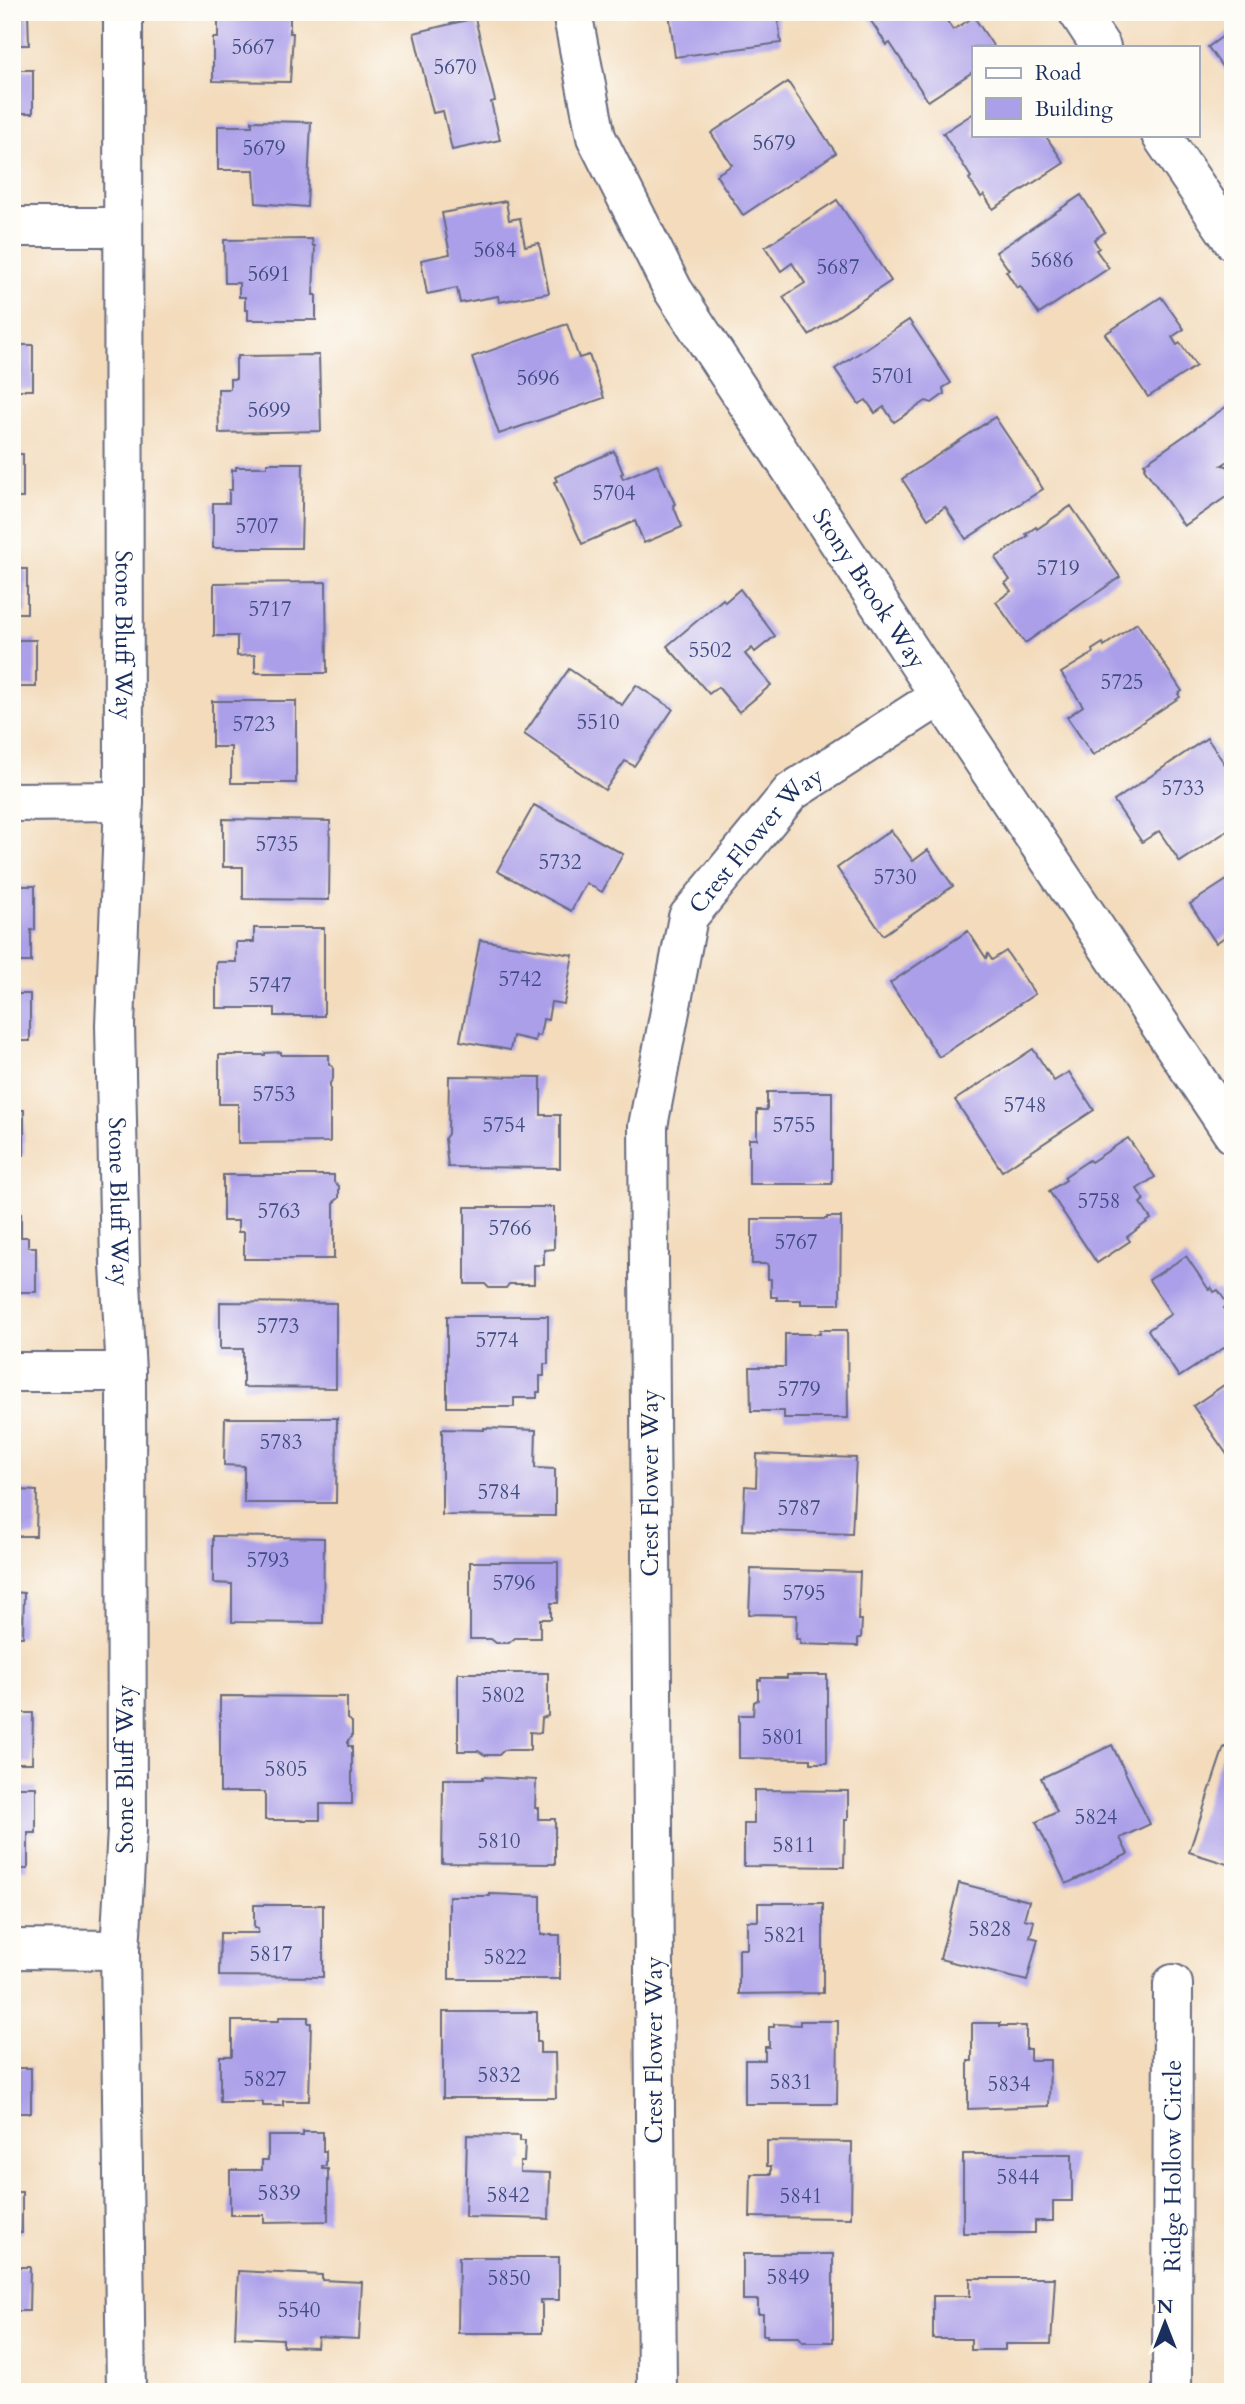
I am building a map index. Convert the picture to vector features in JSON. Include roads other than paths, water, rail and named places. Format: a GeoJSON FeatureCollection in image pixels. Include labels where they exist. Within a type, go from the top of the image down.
{"type":"FeatureCollection","features":[{"type":"Feature","properties":{"kind":"street","name":"Stone Bluff Way"},"geometry":{"type":"LineString","coordinates":[[123,12],[124,801],[116,1025],[120,1265],[125,1372],[127,1830],[120,1950],[126,2392]]}},
{"type":"Feature","properties":{"kind":"street","name":"Stony Brook Way"},"geometry":{"type":"LineString","coordinates":[[572,12],[596,137],[673,290],[940,696],[1233,1133]]}},
{"type":"Feature","properties":{"kind":"street"},"geometry":{"type":"LineString","coordinates":[[1078,12],[1100,46]]}},
{"type":"Feature","properties":{"kind":"street"},"geometry":{"type":"LineString","coordinates":[[1162,136],[1233,241]]}},
{"type":"Feature","properties":{"kind":"street"},"geometry":{"type":"LineString","coordinates":[[12,227],[123,228]]}},
{"type":"Feature","properties":{"kind":"street","name":"Crest Flower Way"},"geometry":{"type":"LineString","coordinates":[[657,2392],[648,1126],[688,917],[791,792],[940,696]]}},
{"type":"Feature","properties":{"kind":"street"},"geometry":{"type":"LineString","coordinates":[[12,802],[124,801]]}},
{"type":"Feature","properties":{"kind":"street"},"geometry":{"type":"LineString","coordinates":[[12,1372],[125,1372]]}},
{"type":"Feature","properties":{"kind":"street"},"geometry":{"type":"LineString","coordinates":[[12,1949],[120,1950]]}},
{"type":"Feature","properties":{"kind":"street","name":"Ridge Hollow Circle"},"geometry":{"type":"LineString","coordinates":[[1172,2392],[1173,1984]]}}]}
